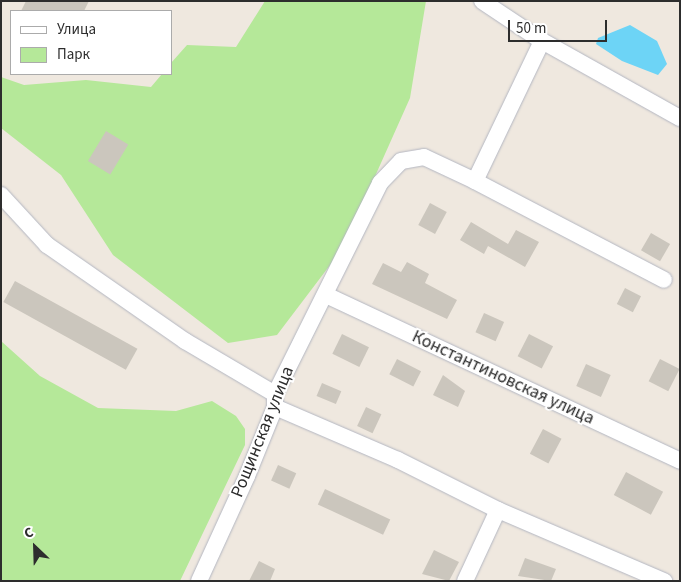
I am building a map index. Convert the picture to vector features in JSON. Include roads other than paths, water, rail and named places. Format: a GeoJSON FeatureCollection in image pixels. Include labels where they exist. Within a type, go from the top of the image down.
{"type":"FeatureCollection","features":[{"type":"Feature","properties":{"kind":"street"},"geometry":{"type":"LineString","coordinates":[[482,1],[542,41],[680,118]]}},
{"type":"Feature","properties":{"kind":"street"},"geometry":{"type":"LineString","coordinates":[[475,181],[542,41]]}},
{"type":"Feature","properties":{"kind":"street","name":"Рощинская улица"},"geometry":{"type":"LineString","coordinates":[[199,581],[275,400],[380,183],[401,161],[424,157],[475,181],[664,280]]}},
{"type":"Feature","properties":{"kind":"street"},"geometry":{"type":"LineString","coordinates":[[1,195],[47,245],[185,341],[275,400],[498,510],[664,581]]}},
{"type":"Feature","properties":{"kind":"street","name":"Константиновская улица"},"geometry":{"type":"LineString","coordinates":[[326,295],[680,461]]}},
{"type":"Feature","properties":{"kind":"street"},"geometry":{"type":"LineString","coordinates":[[466,581],[498,510]]}},
{"type":"Feature","properties":{"kind":"water"},"geometry":{"type":"Polygon","coordinates":[[[630,25],[657,41],[667,64],[658,75],[622,61],[596,44],[598,38],[630,25]]]}}]}
